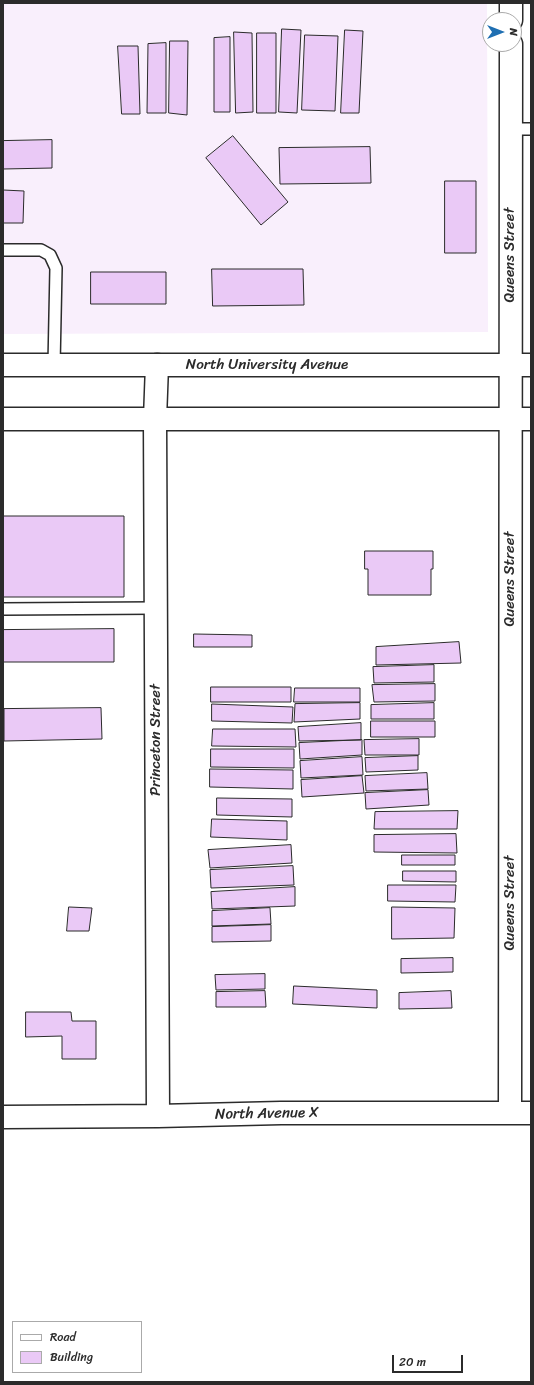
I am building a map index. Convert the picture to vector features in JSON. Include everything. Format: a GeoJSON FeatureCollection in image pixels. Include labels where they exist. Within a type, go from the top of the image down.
{"type":"FeatureCollection","features":[{"type":"Feature","properties":{"kind":"street","name":"Queens Street"},"geometry":{"type":"LineString","coordinates":[[512,52],[521,129],[520,1113]]}},
{"type":"Feature","properties":{"kind":"street","name":"North University Avenue"},"geometry":{"type":"LineString","coordinates":[[3,365],[521,365]]}},
{"type":"Feature","properties":{"kind":"street","name":"Princeton Street"},"geometry":{"type":"LineString","coordinates":[[157,365],[155,419],[155,608],[158,1116]]}},
{"type":"Feature","properties":{"kind":"street"},"geometry":{"type":"LineString","coordinates":[[3,419],[521,419]]}},
{"type":"Feature","properties":{"kind":"street","name":"North Avenue X"},"geometry":{"type":"LineString","coordinates":[[3,1117],[158,1116],[281,1113],[520,1113]]}},
{"type":"Feature","properties":{"kind":"lane"},"geometry":{"type":"LineString","coordinates":[[3,250],[41,250],[50,256],[56,268],[54,365]]}},
{"type":"Feature","properties":{"kind":"lane"},"geometry":{"type":"LineString","coordinates":[[3,609],[155,608]]}},
{"type":"Feature","properties":{"kind":"shaded area"},"geometry":{"type":"Polygon","coordinates":[[[3,3],[487,3],[487,12],[482,12],[482,52],[487,52],[488,332],[3,334],[3,3]]]}},
{"type":"Feature","properties":{"kind":"building"},"geometry":{"type":"Polygon","coordinates":[[[282,29],[301,30],[297,113],[279,112],[282,29]]]}},
{"type":"Feature","properties":{"kind":"building"},"geometry":{"type":"Polygon","coordinates":[[[345,30],[363,31],[359,113],[341,113],[345,30]]]}},
{"type":"Feature","properties":{"kind":"building"},"geometry":{"type":"Polygon","coordinates":[[[234,32],[252,33],[253,112],[236,113],[234,32]]]}},
{"type":"Feature","properties":{"kind":"building"},"geometry":{"type":"Polygon","coordinates":[[[257,33],[276,33],[276,113],[257,113],[257,33]]]}},
{"type":"Feature","properties":{"kind":"building"},"geometry":{"type":"Polygon","coordinates":[[[305,35],[338,36],[335,111],[302,110],[305,35]]]}},
{"type":"Feature","properties":{"kind":"building"},"geometry":{"type":"Polygon","coordinates":[[[230,37],[230,112],[214,112],[214,38],[230,37]]]}},
{"type":"Feature","properties":{"kind":"building"},"geometry":{"type":"Polygon","coordinates":[[[170,41],[188,41],[187,115],[169,113],[170,41]]]}},
{"type":"Feature","properties":{"kind":"building"},"geometry":{"type":"Polygon","coordinates":[[[166,43],[166,113],[147,113],[148,44],[166,43]]]}},
{"type":"Feature","properties":{"kind":"building"},"geometry":{"type":"Polygon","coordinates":[[[118,46],[138,46],[140,114],[122,114],[118,46]]]}},
{"type":"Feature","properties":{"kind":"building"},"geometry":{"type":"Polygon","coordinates":[[[233,136],[288,202],[261,225],[206,158],[233,136]]]}},
{"type":"Feature","properties":{"kind":"building"},"geometry":{"type":"Polygon","coordinates":[[[52,140],[52,168],[3,169],[3,141],[52,140]]]}},
{"type":"Feature","properties":{"kind":"building"},"geometry":{"type":"Polygon","coordinates":[[[370,147],[371,183],[280,184],[279,148],[370,147]]]}},
{"type":"Feature","properties":{"kind":"building"},"geometry":{"type":"Polygon","coordinates":[[[445,181],[476,181],[476,253],[445,253],[445,181]]]}},
{"type":"Feature","properties":{"kind":"building"},"geometry":{"type":"Polygon","coordinates":[[[3,190],[24,191],[23,223],[3,223],[3,190]]]}},
{"type":"Feature","properties":{"kind":"building"},"geometry":{"type":"Polygon","coordinates":[[[212,269],[303,269],[304,305],[213,306],[212,269]]]}},
{"type":"Feature","properties":{"kind":"building"},"geometry":{"type":"Polygon","coordinates":[[[91,272],[166,272],[166,304],[91,304],[91,272]]]}},
{"type":"Feature","properties":{"kind":"building"},"geometry":{"type":"Polygon","coordinates":[[[3,516],[124,516],[124,597],[3,597],[3,516]]]}},
{"type":"Feature","properties":{"kind":"building"},"geometry":{"type":"Polygon","coordinates":[[[365,551],[433,551],[431,595],[368,595],[368,569],[365,569],[365,551]]]}},
{"type":"Feature","properties":{"kind":"building"},"geometry":{"type":"Polygon","coordinates":[[[114,629],[114,662],[3,662],[3,630],[114,629]]]}},
{"type":"Feature","properties":{"kind":"building"},"geometry":{"type":"Polygon","coordinates":[[[194,634],[252,635],[252,647],[194,647],[194,634]]]}},
{"type":"Feature","properties":{"kind":"building"},"geometry":{"type":"Polygon","coordinates":[[[459,642],[461,663],[376,665],[376,647],[459,642]]]}},
{"type":"Feature","properties":{"kind":"building"},"geometry":{"type":"Polygon","coordinates":[[[434,665],[434,682],[374,683],[373,667],[434,665]]]}},
{"type":"Feature","properties":{"kind":"building"},"geometry":{"type":"Polygon","coordinates":[[[435,684],[435,701],[374,702],[372,685],[435,684]]]}},
{"type":"Feature","properties":{"kind":"building"},"geometry":{"type":"Polygon","coordinates":[[[211,687],[291,687],[291,702],[211,702],[211,687]]]}},
{"type":"Feature","properties":{"kind":"building"},"geometry":{"type":"Polygon","coordinates":[[[295,688],[360,688],[360,702],[294,702],[295,688]]]}},
{"type":"Feature","properties":{"kind":"building"},"geometry":{"type":"Polygon","coordinates":[[[360,703],[360,719],[294,722],[295,704],[360,703]]]}},
{"type":"Feature","properties":{"kind":"building"},"geometry":{"type":"Polygon","coordinates":[[[434,703],[434,719],[371,719],[371,705],[434,703]]]}},
{"type":"Feature","properties":{"kind":"building"},"geometry":{"type":"Polygon","coordinates":[[[212,704],[293,707],[292,723],[212,721],[212,704]]]}},
{"type":"Feature","properties":{"kind":"building"},"geometry":{"type":"Polygon","coordinates":[[[101,708],[102,739],[4,741],[4,709],[101,708]]]}},
{"type":"Feature","properties":{"kind":"building"},"geometry":{"type":"Polygon","coordinates":[[[371,721],[435,721],[435,737],[371,737],[371,721]]]}},
{"type":"Feature","properties":{"kind":"building"},"geometry":{"type":"Polygon","coordinates":[[[361,723],[361,740],[299,741],[298,727],[361,723]]]}},
{"type":"Feature","properties":{"kind":"building"},"geometry":{"type":"Polygon","coordinates":[[[213,729],[295,729],[296,747],[212,746],[213,729]]]}},
{"type":"Feature","properties":{"kind":"building"},"geometry":{"type":"Polygon","coordinates":[[[419,739],[419,755],[365,755],[364,740],[419,739]]]}},
{"type":"Feature","properties":{"kind":"building"},"geometry":{"type":"Polygon","coordinates":[[[362,740],[362,755],[300,759],[299,743],[362,740]]]}},
{"type":"Feature","properties":{"kind":"building"},"geometry":{"type":"Polygon","coordinates":[[[211,749],[294,749],[294,768],[211,767],[211,749]]]}},
{"type":"Feature","properties":{"kind":"building"},"geometry":{"type":"Polygon","coordinates":[[[418,756],[418,770],[366,772],[365,758],[418,756]]]}},
{"type":"Feature","properties":{"kind":"building"},"geometry":{"type":"Polygon","coordinates":[[[362,757],[363,775],[301,778],[300,761],[362,757]]]}},
{"type":"Feature","properties":{"kind":"building"},"geometry":{"type":"Polygon","coordinates":[[[210,769],[293,770],[293,789],[210,787],[210,769]]]}},
{"type":"Feature","properties":{"kind":"building"},"geometry":{"type":"Polygon","coordinates":[[[427,773],[428,789],[366,791],[365,776],[427,773]]]}},
{"type":"Feature","properties":{"kind":"building"},"geometry":{"type":"Polygon","coordinates":[[[362,776],[364,793],[302,797],[301,780],[362,776]]]}},
{"type":"Feature","properties":{"kind":"building"},"geometry":{"type":"Polygon","coordinates":[[[428,790],[429,805],[366,809],[365,793],[428,790]]]}},
{"type":"Feature","properties":{"kind":"building"},"geometry":{"type":"Polygon","coordinates":[[[217,798],[292,799],[292,817],[217,815],[217,798]]]}},
{"type":"Feature","properties":{"kind":"building"},"geometry":{"type":"Polygon","coordinates":[[[458,811],[457,829],[374,829],[375,812],[458,811]]]}},
{"type":"Feature","properties":{"kind":"building"},"geometry":{"type":"Polygon","coordinates":[[[212,819],[287,821],[287,840],[211,837],[212,819]]]}},
{"type":"Feature","properties":{"kind":"building"},"geometry":{"type":"Polygon","coordinates":[[[456,834],[457,853],[374,852],[374,835],[456,834]]]}},
{"type":"Feature","properties":{"kind":"building"},"geometry":{"type":"Polygon","coordinates":[[[291,845],[292,863],[210,868],[208,850],[291,845]]]}},
{"type":"Feature","properties":{"kind":"building"},"geometry":{"type":"Polygon","coordinates":[[[402,855],[455,855],[455,865],[402,865],[402,855]]]}},
{"type":"Feature","properties":{"kind":"building"},"geometry":{"type":"Polygon","coordinates":[[[293,866],[294,885],[211,888],[210,870],[293,866]]]}},
{"type":"Feature","properties":{"kind":"building"},"geometry":{"type":"Polygon","coordinates":[[[403,871],[456,871],[456,882],[403,881],[403,871]]]}},
{"type":"Feature","properties":{"kind":"building"},"geometry":{"type":"Polygon","coordinates":[[[388,885],[456,885],[455,902],[388,901],[388,885]]]}},
{"type":"Feature","properties":{"kind":"building"},"geometry":{"type":"Polygon","coordinates":[[[295,887],[295,906],[212,909],[211,892],[295,887]]]}},
{"type":"Feature","properties":{"kind":"building"},"geometry":{"type":"Polygon","coordinates":[[[69,907],[92,908],[89,931],[67,931],[69,907]]]}},
{"type":"Feature","properties":{"kind":"building"},"geometry":{"type":"Polygon","coordinates":[[[392,907],[455,908],[454,938],[392,939],[392,907]]]}},
{"type":"Feature","properties":{"kind":"building"},"geometry":{"type":"Polygon","coordinates":[[[270,908],[271,924],[212,926],[212,911],[270,908]]]}},
{"type":"Feature","properties":{"kind":"building"},"geometry":{"type":"Polygon","coordinates":[[[271,925],[271,941],[212,942],[212,927],[271,925]]]}},
{"type":"Feature","properties":{"kind":"building"},"geometry":{"type":"Polygon","coordinates":[[[453,958],[453,972],[401,973],[401,959],[453,958]]]}},
{"type":"Feature","properties":{"kind":"building"},"geometry":{"type":"Polygon","coordinates":[[[265,974],[265,989],[216,990],[215,975],[265,974]]]}},
{"type":"Feature","properties":{"kind":"building"},"geometry":{"type":"Polygon","coordinates":[[[294,986],[377,990],[377,1008],[293,1004],[294,986]]]}},
{"type":"Feature","properties":{"kind":"building"},"geometry":{"type":"Polygon","coordinates":[[[265,991],[266,1007],[216,1007],[216,992],[265,991]]]}},
{"type":"Feature","properties":{"kind":"building"},"geometry":{"type":"Polygon","coordinates":[[[451,991],[452,1008],[399,1009],[399,993],[451,991]]]}},
{"type":"Feature","properties":{"kind":"building"},"geometry":{"type":"Polygon","coordinates":[[[26,1012],[71,1012],[72,1021],[96,1021],[96,1059],[62,1059],[62,1036],[26,1037],[26,1012]]]}}]}
